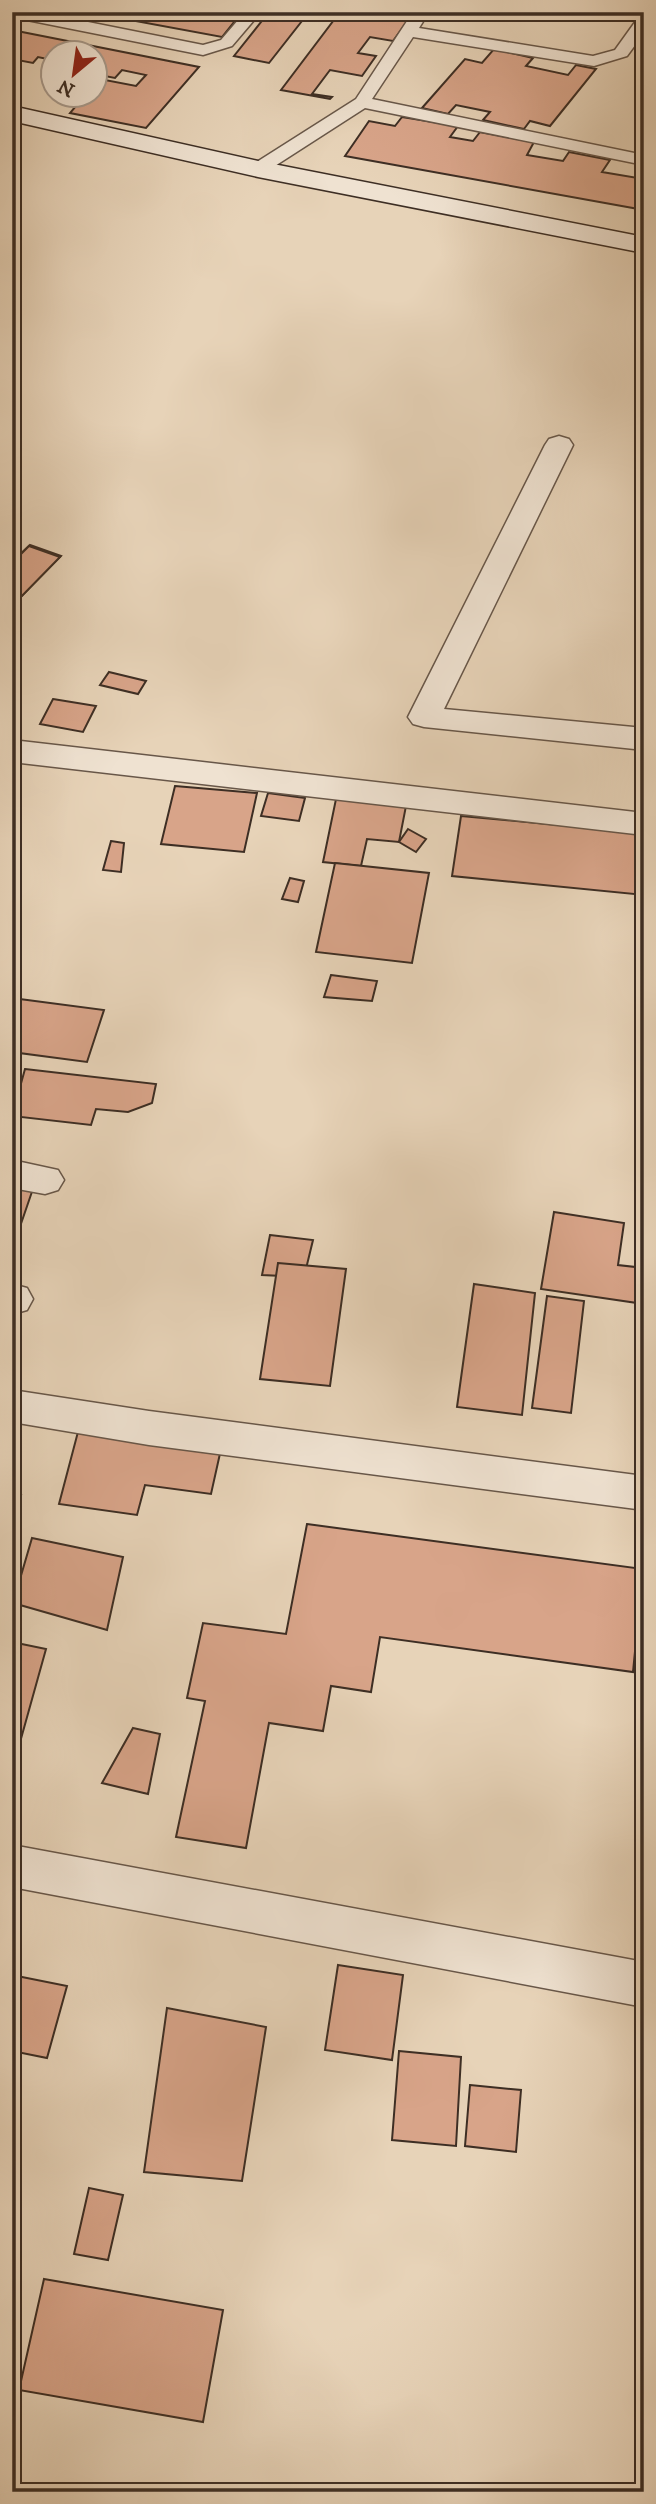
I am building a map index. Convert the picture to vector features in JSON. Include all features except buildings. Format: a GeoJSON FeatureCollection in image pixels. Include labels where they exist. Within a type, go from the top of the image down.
{"type":"FeatureCollection","features":[{"type":"Feature","properties":{"kind":"street"},"geometry":{"type":"LineString","coordinates":[[12,113],[258,169],[644,245]]}},
{"type":"Feature","properties":{"kind":"street"},"geometry":{"type":"LineString","coordinates":[[559,445],[424,717],[644,739]]}},
{"type":"Feature","properties":{"kind":"street"},"geometry":{"type":"LineString","coordinates":[[12,751],[644,824]]}},
{"type":"Feature","properties":{"kind":"street"},"geometry":{"type":"LineString","coordinates":[[12,1406],[149,1428],[644,1493]]}},
{"type":"Feature","properties":{"kind":"street"},"geometry":{"type":"LineString","coordinates":[[12,1866],[644,1985]]}},
{"type":"Feature","properties":{"kind":"lane"},"geometry":{"type":"LineString","coordinates":[[12,12],[204,50],[217,50],[230,42],[253,12]]}},
{"type":"Feature","properties":{"kind":"lane"},"geometry":{"type":"LineString","coordinates":[[258,169],[362,102],[421,12]]}},
{"type":"Feature","properties":{"kind":"lane"},"geometry":{"type":"LineString","coordinates":[[409,31],[594,61],[621,53],[644,21]]}},
{"type":"Feature","properties":{"kind":"lane"},"geometry":{"type":"LineString","coordinates":[[362,102],[644,160]]}},
{"type":"Feature","properties":{"kind":"lane"},"geometry":{"type":"LineString","coordinates":[[617,155],[644,152]]}}]}
